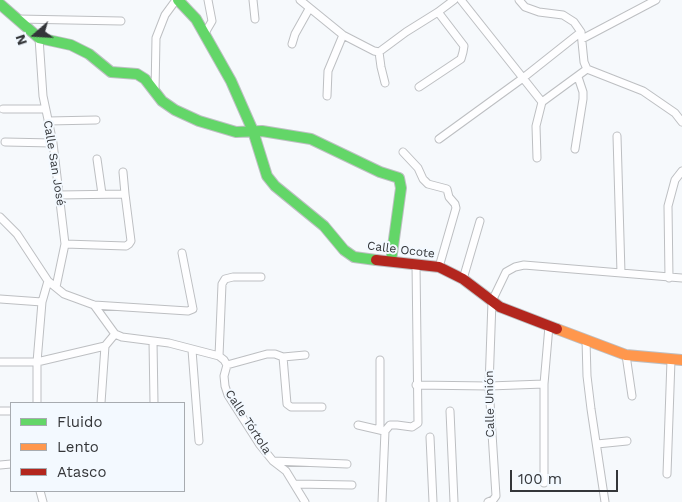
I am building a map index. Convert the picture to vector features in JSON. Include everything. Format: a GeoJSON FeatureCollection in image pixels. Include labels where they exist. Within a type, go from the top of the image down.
{"type":"FeatureCollection","features":[{"type":"Feature","properties":{"kind":"street","name":"Calle Ocote"},"geometry":{"type":"LineString","coordinates":[[177,0],[188,9],[205,33],[231,81],[252,131],[267,176],[275,186],[324,226],[344,250],[354,256],[439,267],[463,279],[505,310],[626,355],[677,360]]}},
{"type":"Feature","properties":{"kind":"street"},"geometry":{"type":"LineString","coordinates":[[155,93],[156,38],[165,15],[177,0]]}},
{"type":"Feature","properties":{"kind":"street"},"geometry":{"type":"LineString","coordinates":[[205,33],[212,21],[208,0]]}},
{"type":"Feature","properties":{"kind":"street"},"geometry":{"type":"LineString","coordinates":[[253,0],[255,19]]}},
{"type":"Feature","properties":{"kind":"street"},"geometry":{"type":"LineString","coordinates":[[300,0],[343,35],[379,52]]}},
{"type":"Feature","properties":{"kind":"street"},"geometry":{"type":"LineString","coordinates":[[379,52],[454,0]]}},
{"type":"Feature","properties":{"kind":"street"},"geometry":{"type":"LineString","coordinates":[[461,0],[542,102]]}},
{"type":"Feature","properties":{"kind":"street"},"geometry":{"type":"LineString","coordinates":[[519,0],[525,7],[539,12],[563,15],[574,22],[581,35],[584,62],[587,69],[643,92],[675,113],[682,122]]}},
{"type":"Feature","properties":{"kind":"street"},"geometry":{"type":"LineString","coordinates":[[439,140],[581,35],[656,0]]}},
{"type":"Feature","properties":{"kind":"street"},"geometry":{"type":"LineString","coordinates":[[0,4],[39,38],[72,45],[89,54],[112,72],[137,74],[145,79],[162,101],[175,110],[199,121],[227,131],[285,134],[310,139],[380,172],[399,178],[402,182],[391,261]]}},
{"type":"Feature","properties":{"kind":"street"},"geometry":{"type":"LineString","coordinates":[[292,44],[295,34],[309,9]]}},
{"type":"Feature","properties":{"kind":"street"},"geometry":{"type":"LineString","coordinates":[[419,87],[461,59],[464,52],[464,46],[438,12]]}},
{"type":"Feature","properties":{"kind":"street"},"geometry":{"type":"LineString","coordinates":[[18,19],[121,20]]}},
{"type":"Feature","properties":{"kind":"street"},"geometry":{"type":"LineString","coordinates":[[327,96],[328,71],[343,35]]}},
{"type":"Feature","properties":{"kind":"street","name":"Calle San José"},"geometry":{"type":"LineString","coordinates":[[39,38],[43,96],[53,143],[66,244],[56,288]]}},
{"type":"Feature","properties":{"kind":"street"},"geometry":{"type":"LineString","coordinates":[[379,52],[385,83]]}},
{"type":"Feature","properties":{"kind":"street"},"geometry":{"type":"LineString","coordinates":[[536,158],[536,126],[542,102],[587,69]]}},
{"type":"Feature","properties":{"kind":"street"},"geometry":{"type":"LineString","coordinates":[[575,149],[583,99],[578,77]]}},
{"type":"Feature","properties":{"kind":"street"},"geometry":{"type":"LineString","coordinates":[[3,109],[45,109]]}},
{"type":"Feature","properties":{"kind":"street"},"geometry":{"type":"LineString","coordinates":[[48,121],[96,120]]}},
{"type":"Feature","properties":{"kind":"street"},"geometry":{"type":"LineString","coordinates":[[618,136],[621,273]]}},
{"type":"Feature","properties":{"kind":"street"},"geometry":{"type":"LineString","coordinates":[[5,142],[53,143]]}},
{"type":"Feature","properties":{"kind":"street"},"geometry":{"type":"LineString","coordinates":[[403,152],[418,168],[423,179],[428,184],[448,189],[449,197],[456,208],[439,267]]}},
{"type":"Feature","properties":{"kind":"street"},"geometry":{"type":"LineString","coordinates":[[97,159],[102,194]]}},
{"type":"Feature","properties":{"kind":"street"},"geometry":{"type":"LineString","coordinates":[[670,278],[668,206],[675,180],[682,171]]}},
{"type":"Feature","properties":{"kind":"street"},"geometry":{"type":"LineString","coordinates":[[66,244],[126,246],[129,244],[131,241],[123,172]]}},
{"type":"Feature","properties":{"kind":"street"},"geometry":{"type":"LineString","coordinates":[[59,196],[125,194]]}},
{"type":"Feature","properties":{"kind":"street"},"geometry":{"type":"LineString","coordinates":[[0,217],[17,234],[48,281],[72,298],[94,305],[188,311],[192,309],[182,253]]}},
{"type":"Feature","properties":{"kind":"street"},"geometry":{"type":"LineString","coordinates":[[463,279],[480,221]]}},
{"type":"Feature","properties":{"kind":"street"},"geometry":{"type":"LineString","coordinates":[[358,425],[382,431],[390,426],[416,426],[418,423],[416,385],[416,264]]}},
{"type":"Feature","properties":{"kind":"street"},"geometry":{"type":"LineString","coordinates":[[492,301],[506,272],[524,265],[682,278]]}},
{"type":"Feature","properties":{"kind":"street"},"geometry":{"type":"LineString","coordinates":[[219,356],[222,284],[226,279],[233,277],[261,277]]}},
{"type":"Feature","properties":{"kind":"street"},"geometry":{"type":"LineString","coordinates":[[37,402],[37,362],[42,302],[48,281]]}},
{"type":"Feature","properties":{"kind":"street"},"geometry":{"type":"LineString","coordinates":[[0,299],[42,302]]}},
{"type":"Feature","properties":{"kind":"street","name":"Calle Unión"},"geometry":{"type":"LineString","coordinates":[[488,502],[496,496],[489,386],[492,301]]}},
{"type":"Feature","properties":{"kind":"street"},"geometry":{"type":"LineString","coordinates":[[94,305],[115,334],[122,337],[169,343],[219,356],[226,365],[267,354],[274,354],[283,358],[305,355]]}},
{"type":"Feature","properties":{"kind":"street"},"geometry":{"type":"LineString","coordinates":[[544,483],[544,384],[549,326]]}},
{"type":"Feature","properties":{"kind":"street"},"geometry":{"type":"LineString","coordinates":[[101,402],[105,346],[115,334]]}},
{"type":"Feature","properties":{"kind":"street"},"geometry":{"type":"LineString","coordinates":[[586,340],[587,376],[605,502]]}},
{"type":"Feature","properties":{"kind":"street"},"geometry":{"type":"LineString","coordinates":[[153,341],[154,402]]}},
{"type":"Feature","properties":{"kind":"street"},"geometry":{"type":"LineString","coordinates":[[0,362],[37,362],[105,346]]}},
{"type":"Feature","properties":{"kind":"street"},"geometry":{"type":"LineString","coordinates":[[192,350],[199,441]]}},
{"type":"Feature","properties":{"kind":"street"},"geometry":{"type":"LineString","coordinates":[[626,355],[632,396]]}},
{"type":"Feature","properties":{"kind":"street"},"geometry":{"type":"LineString","coordinates":[[283,358],[287,404],[291,407],[322,407]]}},
{"type":"Feature","properties":{"kind":"street"},"geometry":{"type":"LineString","coordinates":[[380,360],[382,502]]}},
{"type":"Feature","properties":{"kind":"street"},"geometry":{"type":"LineString","coordinates":[[667,474],[677,360]]}},
{"type":"Feature","properties":{"kind":"street","name":"Calle Tórtola"},"geometry":{"type":"LineString","coordinates":[[226,365],[224,376],[228,395],[260,445],[273,461],[286,471],[305,502]]}},
{"type":"Feature","properties":{"kind":"street"},"geometry":{"type":"LineString","coordinates":[[416,385],[489,386],[544,384]]}},
{"type":"Feature","properties":{"kind":"street"},"geometry":{"type":"LineString","coordinates":[[450,411],[454,502]]}},
{"type":"Feature","properties":{"kind":"street"},"geometry":{"type":"LineString","coordinates":[[430,437],[433,502]]}},
{"type":"Feature","properties":{"kind":"street"},"geometry":{"type":"LineString","coordinates":[[597,444],[627,441]]}},
{"type":"Feature","properties":{"kind":"street"},"geometry":{"type":"LineString","coordinates":[[273,461],[347,464]]}},
{"type":"Feature","properties":{"kind":"street"},"geometry":{"type":"LineString","coordinates":[[295,484],[352,485]]}},
{"type":"Feature","properties":{"kind":"traffic: fast"},"geometry":{"type":"LineString","coordinates":[[178,0],[196,19],[231,81],[253,131],[267,176],[275,186],[324,226],[344,250],[354,257],[376,260]]}},
{"type":"Feature","properties":{"kind":"traffic: fast"},"geometry":{"type":"LineString","coordinates":[[0,4],[39,38],[71,45],[89,54],[111,72],[137,74],[145,79],[162,101],[175,110],[199,121],[236,132],[262,131],[311,139],[380,172],[399,178],[401,188],[391,261]]}},
{"type":"Feature","properties":{"kind":"traffic: slow"},"geometry":{"type":"LineString","coordinates":[[557,329],[626,355],[682,360]]}},
{"type":"Feature","properties":{"kind":"traffic: jam"},"geometry":{"type":"LineString","coordinates":[[376,260],[439,267],[463,279],[500,307],[557,329]]}}]}
